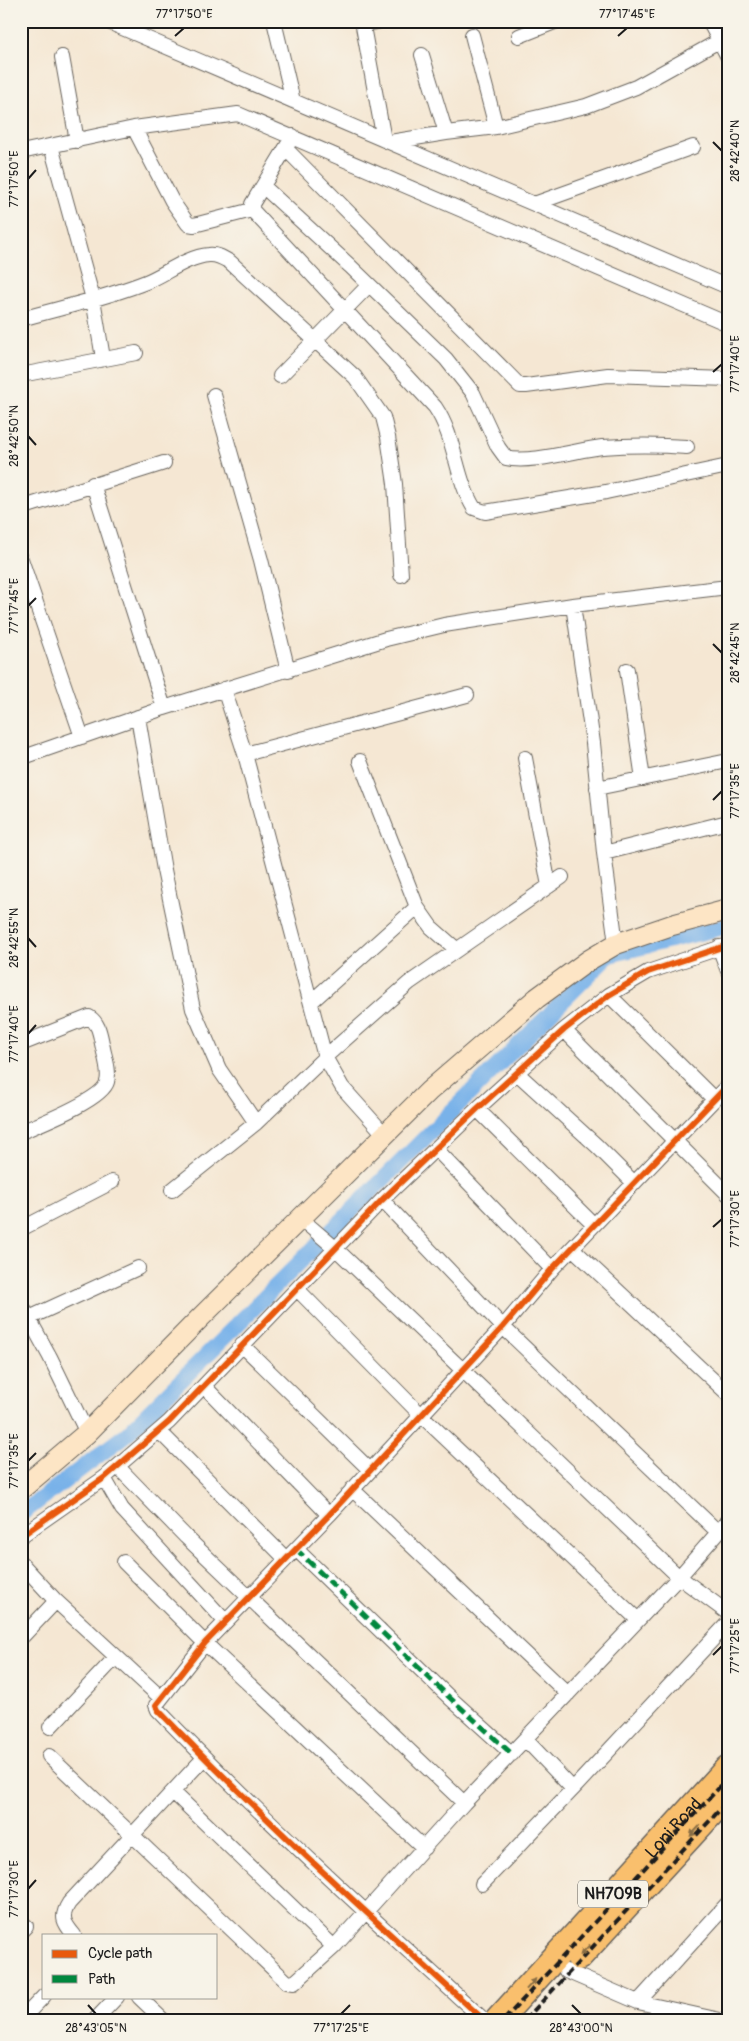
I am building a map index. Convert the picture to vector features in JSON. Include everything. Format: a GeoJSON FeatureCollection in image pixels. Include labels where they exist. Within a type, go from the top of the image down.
{"type":"FeatureCollection","features":[{"type":"Feature","properties":{"kind":"highway","name":"Loni Road"},"geometry":{"type":"LineString","coordinates":[[498,2020],[728,1768]]}},
{"type":"Feature","properties":{"kind":"highway","name":"Loni Road"},"geometry":{"type":"LineString","coordinates":[[521,2020],[728,1795]]}},
{"type":"Feature","properties":{"kind":"street"},"geometry":{"type":"LineString","coordinates":[[106,21],[728,286]]}},
{"type":"Feature","properties":{"kind":"street"},"geometry":{"type":"LineString","coordinates":[[274,21],[293,101]]}},
{"type":"Feature","properties":{"kind":"street"},"geometry":{"type":"LineString","coordinates":[[381,21],[362,23],[387,141]]}},
{"type":"Feature","properties":{"kind":"street"},"geometry":{"type":"LineString","coordinates":[[520,36],[557,21]]}},
{"type":"Feature","properties":{"kind":"street"},"geometry":{"type":"LineString","coordinates":[[709,21],[724,38],[728,56]]}},
{"type":"Feature","properties":{"kind":"street"},"geometry":{"type":"LineString","coordinates":[[472,35],[496,127]]}},
{"type":"Feature","properties":{"kind":"street"},"geometry":{"type":"LineString","coordinates":[[387,141],[496,127],[586,106],[629,90],[724,38]]}},
{"type":"Feature","properties":{"kind":"street"},"geometry":{"type":"LineString","coordinates":[[422,55],[446,133]]}},
{"type":"Feature","properties":{"kind":"street"},"geometry":{"type":"LineString","coordinates":[[62,57],[77,141]]}},
{"type":"Feature","properties":{"kind":"street"},"geometry":{"type":"LineString","coordinates":[[21,152],[134,128],[238,114],[289,142],[728,324]]}},
{"type":"Feature","properties":{"kind":"street"},"geometry":{"type":"LineString","coordinates":[[134,128],[172,201],[188,224],[194,225],[252,210]]}},
{"type":"Feature","properties":{"kind":"street"},"geometry":{"type":"LineString","coordinates":[[289,142],[264,187],[252,204],[252,210],[410,379],[443,418],[467,494],[474,508],[485,512],[606,492],[728,466]]}},
{"type":"Feature","properties":{"kind":"street"},"geometry":{"type":"LineString","coordinates":[[289,142],[520,386],[608,375],[728,379]]}},
{"type":"Feature","properties":{"kind":"street"},"geometry":{"type":"LineString","coordinates":[[51,146],[93,299],[103,358]]}},
{"type":"Feature","properties":{"kind":"street"},"geometry":{"type":"LineString","coordinates":[[534,204],[694,147]]}},
{"type":"Feature","properties":{"kind":"street"},"geometry":{"type":"LineString","coordinates":[[264,187],[446,358],[474,392],[502,454],[506,458],[546,456],[601,447],[652,445],[687,447]]}},
{"type":"Feature","properties":{"kind":"street"},"geometry":{"type":"LineString","coordinates":[[21,319],[146,282],[193,259],[218,255],[230,262],[355,377],[383,417],[395,484],[402,575]]}},
{"type":"Feature","properties":{"kind":"street"},"geometry":{"type":"LineString","coordinates":[[280,376],[369,285]]}},
{"type":"Feature","properties":{"kind":"street"},"geometry":{"type":"LineString","coordinates":[[21,375],[136,353]]}},
{"type":"Feature","properties":{"kind":"street"},"geometry":{"type":"LineString","coordinates":[[214,395],[261,560],[288,671]]}},
{"type":"Feature","properties":{"kind":"street"},"geometry":{"type":"LineString","coordinates":[[21,508],[164,463]]}},
{"type":"Feature","properties":{"kind":"street"},"geometry":{"type":"LineString","coordinates":[[93,484],[164,708]]}},
{"type":"Feature","properties":{"kind":"street"},"geometry":{"type":"LineString","coordinates":[[21,559],[82,738]]}},
{"type":"Feature","properties":{"kind":"street"},"geometry":{"type":"LineString","coordinates":[[21,758],[224,689],[288,671],[386,639],[444,625],[573,606],[728,588]]}},
{"type":"Feature","properties":{"kind":"street"},"geometry":{"type":"LineString","coordinates":[[573,606],[593,743],[604,853],[616,944]]}},
{"type":"Feature","properties":{"kind":"street"},"geometry":{"type":"LineString","coordinates":[[627,670],[643,779]]}},
{"type":"Feature","properties":{"kind":"street"},"geometry":{"type":"LineString","coordinates":[[224,689],[245,754],[325,1056],[342,1086],[385,1135]]}},
{"type":"Feature","properties":{"kind":"street"},"geometry":{"type":"LineString","coordinates":[[245,754],[467,695]]}},
{"type":"Feature","properties":{"kind":"street"},"geometry":{"type":"LineString","coordinates":[[138,717],[164,870],[194,1008],[219,1069],[256,1123]]}},
{"type":"Feature","properties":{"kind":"street"},"geometry":{"type":"LineString","coordinates":[[526,758],[549,886]]}},
{"type":"Feature","properties":{"kind":"street"},"geometry":{"type":"LineString","coordinates":[[360,761],[417,907],[431,927],[456,949]]}},
{"type":"Feature","properties":{"kind":"street"},"geometry":{"type":"LineString","coordinates":[[597,788],[728,761]]}},
{"type":"Feature","properties":{"kind":"street"},"geometry":{"type":"LineString","coordinates":[[604,853],[728,822]]}},
{"type":"Feature","properties":{"kind":"street"},"geometry":{"type":"LineString","coordinates":[[172,1190],[256,1123],[325,1056],[409,983],[562,877]]}},
{"type":"Feature","properties":{"kind":"street"},"geometry":{"type":"LineString","coordinates":[[311,1002],[417,907]]}},
{"type":"Feature","properties":{"kind":"street"},"geometry":{"type":"LineString","coordinates":[[21,1489],[87,1433],[306,1223],[385,1135],[429,1091],[537,998],[589,960],[616,944],[672,925],[728,910]]}},
{"type":"Feature","properties":{"kind":"street"},"geometry":{"type":"LineString","coordinates":[[21,1536],[104,1478],[159,1431],[297,1288],[330,1244],[382,1200],[477,1109],[564,1030],[609,995],[648,972],[723,946],[728,971]]}},
{"type":"Feature","properties":{"kind":"street"},"geometry":{"type":"LineString","coordinates":[[609,995],[714,1099]]}},
{"type":"Feature","properties":{"kind":"street"},"geometry":{"type":"LineString","coordinates":[[21,1044],[89,1017],[95,1021],[98,1027],[107,1066],[108,1080],[102,1091],[92,1097],[58,1117],[21,1132]]}},
{"type":"Feature","properties":{"kind":"street"},"geometry":{"type":"LineString","coordinates":[[564,1030],[728,1194]]}},
{"type":"Feature","properties":{"kind":"street"},"geometry":{"type":"LineString","coordinates":[[517,1073],[597,1146],[634,1183]]}},
{"type":"Feature","properties":{"kind":"street"},"geometry":{"type":"LineString","coordinates":[[484,2020],[365,1911],[204,1758],[158,1710],[156,1704],[205,1643],[422,1416],[503,1327],[552,1269],[728,1086]]}},
{"type":"Feature","properties":{"kind":"street"},"geometry":{"type":"LineString","coordinates":[[477,1109],[594,1225]]}},
{"type":"Feature","properties":{"kind":"street"},"geometry":{"type":"LineString","coordinates":[[436,1149],[552,1269]]}},
{"type":"Feature","properties":{"kind":"street"},"geometry":{"type":"LineString","coordinates":[[21,1229],[112,1182]]}},
{"type":"Feature","properties":{"kind":"street"},"geometry":{"type":"LineString","coordinates":[[382,1200],[503,1327],[718,1532]]}},
{"type":"Feature","properties":{"kind":"street"},"geometry":{"type":"LineString","coordinates":[[306,1223],[679,1576],[728,1613]]}},
{"type":"Feature","properties":{"kind":"street"},"geometry":{"type":"LineString","coordinates":[[572,1248],[728,1394]]}},
{"type":"Feature","properties":{"kind":"street"},"geometry":{"type":"LineString","coordinates":[[29,1318],[138,1268]]}},
{"type":"Feature","properties":{"kind":"street"},"geometry":{"type":"LineString","coordinates":[[297,1288],[422,1416],[638,1619]]}},
{"type":"Feature","properties":{"kind":"street"},"geometry":{"type":"LineString","coordinates":[[21,1304],[87,1433]]}},
{"type":"Feature","properties":{"kind":"street"},"geometry":{"type":"LineString","coordinates":[[242,1345],[370,1470]]}},
{"type":"Feature","properties":{"kind":"street"},"geometry":{"type":"LineString","coordinates":[[204,1386],[329,1515]]}},
{"type":"Feature","properties":{"kind":"street"},"geometry":{"type":"LineString","coordinates":[[159,1431],[291,1554],[512,1754]]}},
{"type":"Feature","properties":{"kind":"street"},"geometry":{"type":"LineString","coordinates":[[118,1467],[186,1537],[464,1803]]}},
{"type":"Feature","properties":{"kind":"street"},"geometry":{"type":"LineString","coordinates":[[104,1478],[122,1509],[225,1622]]}},
{"type":"Feature","properties":{"kind":"street"},"geometry":{"type":"LineString","coordinates":[[352,1489],[568,1694]]}},
{"type":"Feature","properties":{"kind":"street"},"geometry":{"type":"LineString","coordinates":[[49,1756],[287,1982],[294,1983],[334,1947],[464,1803],[679,1576],[728,1521]]}},
{"type":"Feature","properties":{"kind":"street"},"geometry":{"type":"LineString","coordinates":[[124,1562],[205,1643],[424,1848]]}},
{"type":"Feature","properties":{"kind":"street"},"geometry":{"type":"LineString","coordinates":[[21,1563],[56,1601],[160,1697]]}},
{"type":"Feature","properties":{"kind":"street"},"geometry":{"type":"LineString","coordinates":[[21,1638],[56,1601]]}},
{"type":"Feature","properties":{"kind":"street"},"geometry":{"type":"LineString","coordinates":[[482,1884],[728,1623]]}},
{"type":"Feature","properties":{"kind":"street"},"geometry":{"type":"LineString","coordinates":[[50,1727],[116,1657]]}},
{"type":"Feature","properties":{"kind":"street"},"geometry":{"type":"LineString","coordinates":[[525,1740],[573,1789]]}},
{"type":"Feature","properties":{"kind":"street"},"geometry":{"type":"LineString","coordinates":[[73,1934],[63,1921],[65,1910],[204,1758]]}},
{"type":"Feature","properties":{"kind":"street"},"geometry":{"type":"LineString","coordinates":[[173,1792],[334,1947]]}},
{"type":"Feature","properties":{"kind":"street"},"geometry":{"type":"LineString","coordinates":[[638,2002],[728,1903]]}},
{"type":"Feature","properties":{"kind":"street"},"geometry":{"type":"LineString","coordinates":[[566,1971],[638,2002],[720,2020]]}},
{"type":"Feature","properties":{"kind":"street"},"geometry":{"type":"LineString","coordinates":[[22,2020],[42,1998]]}},
{"type":"Feature","properties":{"kind":"street"},"geometry":{"type":"LineString","coordinates":[[95,2020],[116,1998]]}},
{"type":"Feature","properties":{"kind":"street"},"geometry":{"type":"LineString","coordinates":[[140,1998],[163,2020]]}},
{"type":"Feature","properties":{"kind":"waterway"},"geometry":{"type":"LineString","coordinates":[[21,1514],[127,1434],[609,955],[728,926]]}},
{"type":"Feature","properties":{"kind":"railway"},"geometry":{"type":"LineString","coordinates":[[504,2020],[728,1778]]}},
{"type":"Feature","properties":{"kind":"railway"},"geometry":{"type":"LineString","coordinates":[[525,2020],[728,1801]]}},
{"type":"Feature","properties":{"kind":"marked path"},"geometry":{"type":"LineString","coordinates":[[296,1549],[449,1697],[512,1754]]}},
{"type":"Feature","properties":{"kind":"cycle path"},"geometry":{"type":"LineString","coordinates":[[21,1536],[104,1478],[169,1422],[382,1200],[477,1109],[564,1030],[609,995],[648,972],[728,945]]}},
{"type":"Feature","properties":{"kind":"cycle path"},"geometry":{"type":"LineString","coordinates":[[484,2020],[278,1829],[197,1750],[158,1710],[156,1705],[205,1643],[329,1515],[503,1327],[552,1269],[728,1085]]}}]}
